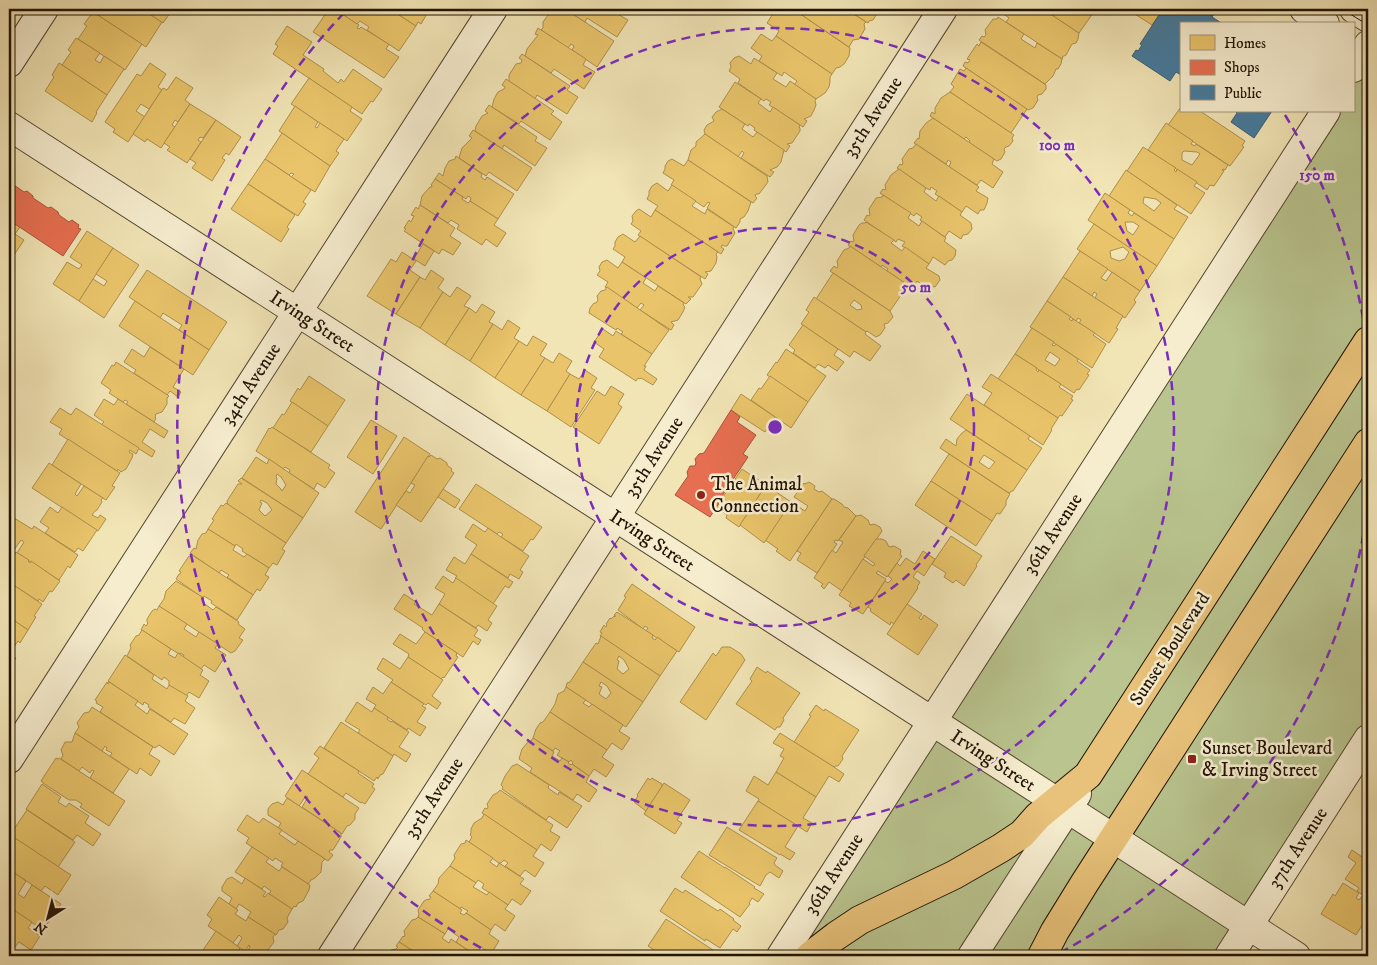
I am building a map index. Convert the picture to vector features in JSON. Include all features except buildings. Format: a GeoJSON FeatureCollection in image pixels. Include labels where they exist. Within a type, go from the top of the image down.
{"type":"FeatureCollection","features":[{"type":"Feature","properties":{"kind":"main road","name":"Sunset Boulevard"},"geometry":{"type":"LineString","coordinates":[[810,956],[860,920],[954,874],[1001,848],[1022,834],[1038,816],[1062,805],[1088,775],[1368,341]]}},
{"type":"Feature","properties":{"kind":"main road"},"geometry":{"type":"LineString","coordinates":[[1042,956],[1078,893],[1368,443]]}},
{"type":"Feature","properties":{"kind":"street"},"geometry":{"type":"LineString","coordinates":[[9,63],[44,9]]}},
{"type":"Feature","properties":{"kind":"street","name":"34th Avenue"},"geometry":{"type":"LineString","coordinates":[[9,759],[493,9]]}},
{"type":"Feature","properties":{"kind":"street","name":"35th Avenue"},"geometry":{"type":"LineString","coordinates":[[332,956],[943,9]]}},
{"type":"Feature","properties":{"kind":"street"},"geometry":{"type":"LineString","coordinates":[[1304,9],[1322,22]]}},
{"type":"Feature","properties":{"kind":"street"},"geometry":{"type":"LineString","coordinates":[[1354,9],[1368,18]]}},
{"type":"Feature","properties":{"kind":"street","name":"36th Avenue"},"geometry":{"type":"LineString","coordinates":[[781,956],[1325,112]]}},
{"type":"Feature","properties":{"kind":"street","name":"Irving Street"},"geometry":{"type":"LineString","coordinates":[[9,126],[1296,956]]}},
{"type":"Feature","properties":{"kind":"street","name":"37th Avenue"},"geometry":{"type":"LineString","coordinates":[[1229,956],[1368,740]]}},
{"type":"Feature","properties":{"kind":"street"},"geometry":{"type":"LineString","coordinates":[[972,956],[1062,805]]}},
{"type":"Feature","properties":{"kind":"street"},"geometry":{"type":"LineString","coordinates":[[1037,956],[1078,893]]}},
{"type":"Feature","properties":{"kind":"green space"},"geometry":{"type":"Polygon","coordinates":[[[1368,45],[1368,739],[1228,956],[781,956],[1325,112],[1354,112],[1354,67],[1368,45]]]}},
{"type":"Feature","properties":{"kind":"tram line"},"geometry":{"type":"LineString","coordinates":[[1342,9],[1368,25]]}},
{"type":"Feature","properties":{"kind":"place","name":"The Animal Connection"},"geometry":{"type":"Point","coordinates":[701,495]}},
{"type":"Feature","properties":{"kind":"place","name":"Sunset Boulevard & Irving Street"},"geometry":{"type":"Point","coordinates":[1192,759]}}]}
